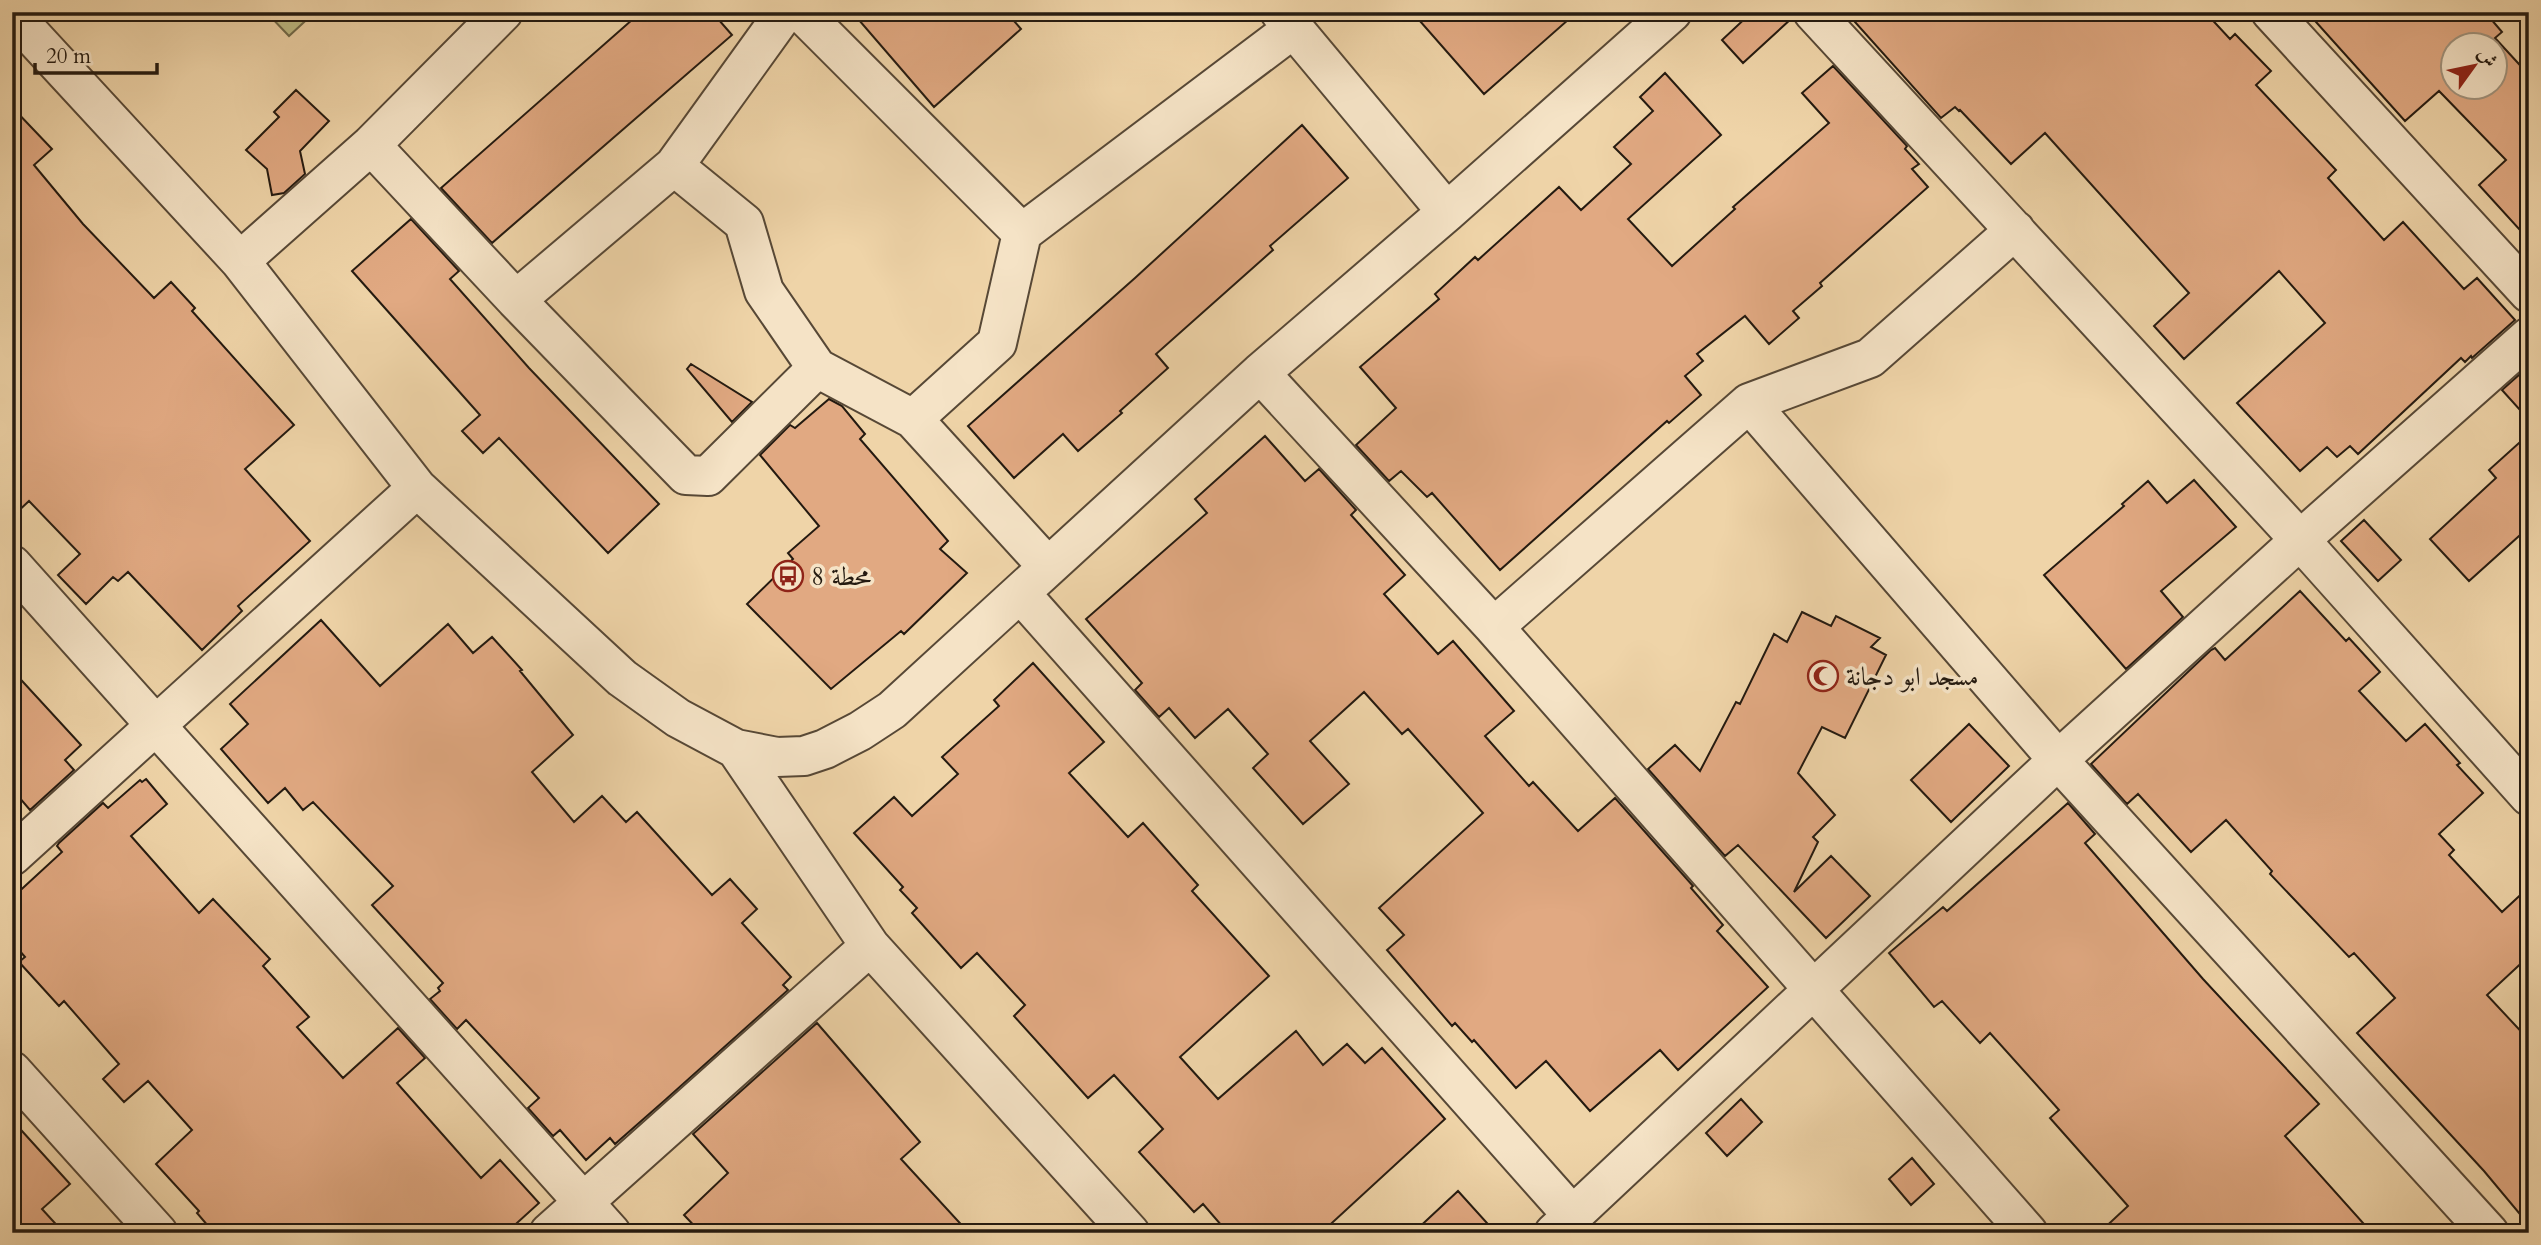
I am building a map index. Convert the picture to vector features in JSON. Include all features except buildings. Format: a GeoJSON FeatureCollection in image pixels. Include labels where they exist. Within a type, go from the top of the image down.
{"type":"FeatureCollection","features":[{"type":"Feature","properties":{"kind":"street"},"geometry":{"type":"LineString","coordinates":[[240,261],[371,145],[503,12]]}},
{"type":"Feature","properties":{"kind":"street"},"geometry":{"type":"LineString","coordinates":[[516,300],[674,166],[785,12]]}},
{"type":"Feature","properties":{"kind":"street"},"geometry":{"type":"LineString","coordinates":[[801,12],[1022,233]]}},
{"type":"Feature","properties":{"kind":"street"},"geometry":{"type":"LineString","coordinates":[[12,14],[240,261],[417,488],[622,678],[678,719],[736,750],[777,757],[804,756],[825,749],[892,710],[1260,373],[1447,212],[1672,12]]}},
{"type":"Feature","properties":{"kind":"street"},"geometry":{"type":"LineString","coordinates":[[1813,12],[2300,540],[2529,796]]}},
{"type":"Feature","properties":{"kind":"street"},"geometry":{"type":"LineString","coordinates":[[2271,12],[2529,293]]}},
{"type":"Feature","properties":{"kind":"street"},"geometry":{"type":"LineString","coordinates":[[913,419],[997,343],[1022,233],[1287,20],[1447,212]]}},
{"type":"Feature","properties":{"kind":"street"},"geometry":{"type":"LineString","coordinates":[[371,145],[516,300],[686,475],[708,476],[817,368]]}},
{"type":"Feature","properties":{"kind":"street"},"geometry":{"type":"LineString","coordinates":[[674,166],[744,223],[764,291],[817,368],[913,419],[1048,567]]}},
{"type":"Feature","properties":{"kind":"street"},"geometry":{"type":"LineString","coordinates":[[1494,627],[1749,403],[1870,358],[2015,230]]}},
{"type":"Feature","properties":{"kind":"street"},"geometry":{"type":"LineString","coordinates":[[1021,594],[1564,1224],[2058,760],[2529,337]]}},
{"type":"Feature","properties":{"kind":"street"},"geometry":{"type":"LineString","coordinates":[[1260,373],[1494,627],[2028,1233]]}},
{"type":"Feature","properties":{"kind":"street"},"geometry":{"type":"LineString","coordinates":[[1749,403],[2058,760],[2489,1233]]}},
{"type":"Feature","properties":{"kind":"street"},"geometry":{"type":"LineString","coordinates":[[12,856],[417,488]]}},
{"type":"Feature","properties":{"kind":"street"},"geometry":{"type":"LineString","coordinates":[[12,565],[611,1233]]}},
{"type":"Feature","properties":{"kind":"street"},"geometry":{"type":"LineString","coordinates":[[736,750],[870,946],[1130,1233]]}},
{"type":"Feature","properties":{"kind":"street"},"geometry":{"type":"LineString","coordinates":[[548,1233],[870,946]]}},
{"type":"Feature","properties":{"kind":"street"},"geometry":{"type":"LineString","coordinates":[[12,1071],[158,1233]]}},
{"type":"Feature","properties":{"kind":"shaded area"},"geometry":{"type":"Polygon","coordinates":[[[266,12],[315,12],[289,36],[266,12]]]}},
{"type":"Feature","properties":{"kind":"place","name":"محطة 8"},"geometry":{"type":"Point","coordinates":[788,576]}},
{"type":"Feature","properties":{"kind":"place","name":"مسجد ابو دجانة"},"geometry":{"type":"Point","coordinates":[1823,676]}}]}
